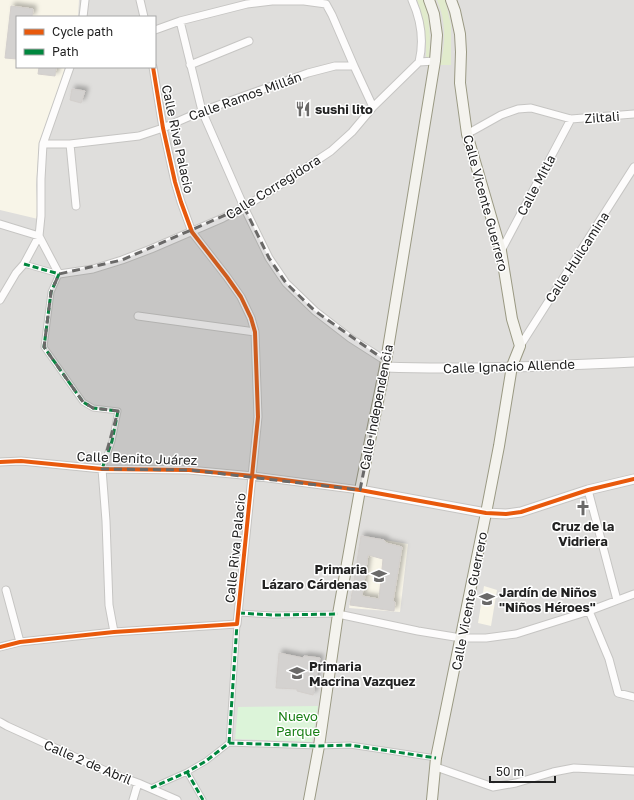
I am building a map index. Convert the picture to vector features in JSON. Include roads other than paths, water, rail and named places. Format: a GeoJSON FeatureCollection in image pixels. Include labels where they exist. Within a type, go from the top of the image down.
{"type":"FeatureCollection","features":[{"type":"Feature","properties":{"kind":"main road","name":"Calle Independencia"},"geometry":{"type":"LineString","coordinates":[[309,800],[319,746],[338,614],[360,490],[385,364],[435,61],[437,35],[434,14],[429,0]]}},
{"type":"Feature","properties":{"kind":"main road","name":"Calle Vicente Guerrero"},"geometry":{"type":"LineString","coordinates":[[432,800],[436,763],[486,513],[512,366],[520,346],[512,320],[501,251],[467,134],[460,83],[460,34],[451,0]]}},
{"type":"Feature","properties":{"kind":"street"},"geometry":{"type":"LineString","coordinates":[[83,16],[85,0]]}},
{"type":"Feature","properties":{"kind":"street"},"geometry":{"type":"LineString","coordinates":[[140,0],[144,16]]}},
{"type":"Feature","properties":{"kind":"street"},"geometry":{"type":"LineString","coordinates":[[412,0],[417,11],[421,31],[422,51],[419,62],[435,61]]}},
{"type":"Feature","properties":{"kind":"street"},"geometry":{"type":"LineString","coordinates":[[156,30],[180,21],[247,4],[272,1],[304,1],[326,4],[373,107]]}},
{"type":"Feature","properties":{"kind":"street"},"geometry":{"type":"LineString","coordinates":[[180,21],[202,111],[244,207],[269,258],[286,283],[315,311],[385,364]]}},
{"type":"Feature","properties":{"kind":"street"},"geometry":{"type":"LineString","coordinates":[[190,65],[249,41]]}},
{"type":"Feature","properties":{"kind":"street","name":"Calle Corregidora"},"geometry":{"type":"LineString","coordinates":[[59,274],[93,269],[122,260],[192,232],[244,207],[331,151],[352,132],[373,107],[419,62]]}},
{"type":"Feature","properties":{"kind":"street","name":"Calle Ramos Millán"},"geometry":{"type":"LineString","coordinates":[[43,144],[70,144],[139,136],[163,128],[202,111],[308,73],[335,66],[354,66]]}},
{"type":"Feature","properties":{"kind":"street"},"geometry":{"type":"LineString","coordinates":[[0,300],[24,264],[40,236],[40,179],[43,144],[70,68]]}},
{"type":"Feature","properties":{"kind":"street","name":"Calle Riva Palacio"},"geometry":{"type":"LineString","coordinates":[[153,68],[174,182],[192,232],[227,276],[241,297],[255,332],[258,416],[237,624],[229,743]]}},
{"type":"Feature","properties":{"kind":"street"},"geometry":{"type":"LineString","coordinates":[[467,134],[501,115],[518,109],[531,108],[570,120]]}},
{"type":"Feature","properties":{"kind":"street","name":"Ziltali"},"geometry":{"type":"LineString","coordinates":[[570,120],[634,114]]}},
{"type":"Feature","properties":{"kind":"street","name":"Calle Mitla"},"geometry":{"type":"LineString","coordinates":[[501,251],[570,120]]}},
{"type":"Feature","properties":{"kind":"street"},"geometry":{"type":"LineString","coordinates":[[70,144],[76,206]]}},
{"type":"Feature","properties":{"kind":"street","name":"Calle Huilcamina"},"geometry":{"type":"LineString","coordinates":[[520,346],[634,167]]}},
{"type":"Feature","properties":{"kind":"street"},"geometry":{"type":"LineString","coordinates":[[0,224],[40,236],[59,274]]}},
{"type":"Feature","properties":{"kind":"street"},"geometry":{"type":"LineString","coordinates":[[24,264],[59,274]]}},
{"type":"Feature","properties":{"kind":"street"},"geometry":{"type":"LineString","coordinates":[[59,274],[51,292],[44,347],[83,402],[93,408],[118,411],[112,441],[102,469],[106,521],[109,605],[114,632]]}},
{"type":"Feature","properties":{"kind":"street"},"geometry":{"type":"LineString","coordinates":[[138,316],[255,332]]}},
{"type":"Feature","properties":{"kind":"street","name":"Calle Ignacio Allende"},"geometry":{"type":"LineString","coordinates":[[385,364],[427,369],[634,362]]}},
{"type":"Feature","properties":{"kind":"street","name":"Calle Benito Juárez"},"geometry":{"type":"LineString","coordinates":[[0,462],[21,461],[102,469],[189,470],[252,476],[360,490],[486,513],[506,514],[521,512],[588,490],[634,479]]}},
{"type":"Feature","properties":{"kind":"street"},"geometry":{"type":"LineString","coordinates":[[588,490],[617,600]]}},
{"type":"Feature","properties":{"kind":"street"},"geometry":{"type":"LineString","coordinates":[[6,590],[20,642]]}},
{"type":"Feature","properties":{"kind":"street"},"geometry":{"type":"LineString","coordinates":[[239,613],[273,615],[338,614],[418,631],[461,638],[486,638],[516,634],[589,611],[634,594]]}},
{"type":"Feature","properties":{"kind":"street"},"geometry":{"type":"LineString","coordinates":[[589,611],[609,659],[618,693],[634,697]]}},
{"type":"Feature","properties":{"kind":"street"},"geometry":{"type":"LineString","coordinates":[[0,647],[20,642],[114,632],[237,624]]}},
{"type":"Feature","properties":{"kind":"street","name":"Calle 2 de Abril"},"geometry":{"type":"LineString","coordinates":[[0,722],[100,769],[151,788],[177,800]]}},
{"type":"Feature","properties":{"kind":"street"},"geometry":{"type":"LineString","coordinates":[[151,788],[187,772],[210,758],[229,743],[319,746],[350,745],[436,763],[493,787],[516,783],[553,772],[574,768],[634,771]]}},
{"type":"Feature","properties":{"kind":"street"},"geometry":{"type":"LineString","coordinates":[[187,772],[204,800]]}},
{"type":"Feature","properties":{"kind":"street"},"geometry":{"type":"LineString","coordinates":[[133,800],[138,783]]}},
{"type":"Feature","properties":{"kind":"place","name":"sushi lito"},"geometry":{"type":"Point","coordinates":[303,109]}},
{"type":"Feature","properties":{"kind":"place","name":"Cruz de la Vidriera"},"geometry":{"type":"Point","coordinates":[583,508]}},
{"type":"Feature","properties":{"kind":"place","name":"Primaria Lázaro Cárdenas"},"geometry":{"type":"Point","coordinates":[379,576]}},
{"type":"Feature","properties":{"kind":"place","name":"Jardín de Niños \"Niños Héroes\""},"geometry":{"type":"Point","coordinates":[487,599]}},
{"type":"Feature","properties":{"kind":"place","name":"Primaria Macrina Vazquez"},"geometry":{"type":"Point","coordinates":[297,673]}},
{"type":"Feature","properties":{"kind":"park label","name":"Nuevo Parque"},"geometry":{"type":"Point","coordinates":[298,724]}}]}
